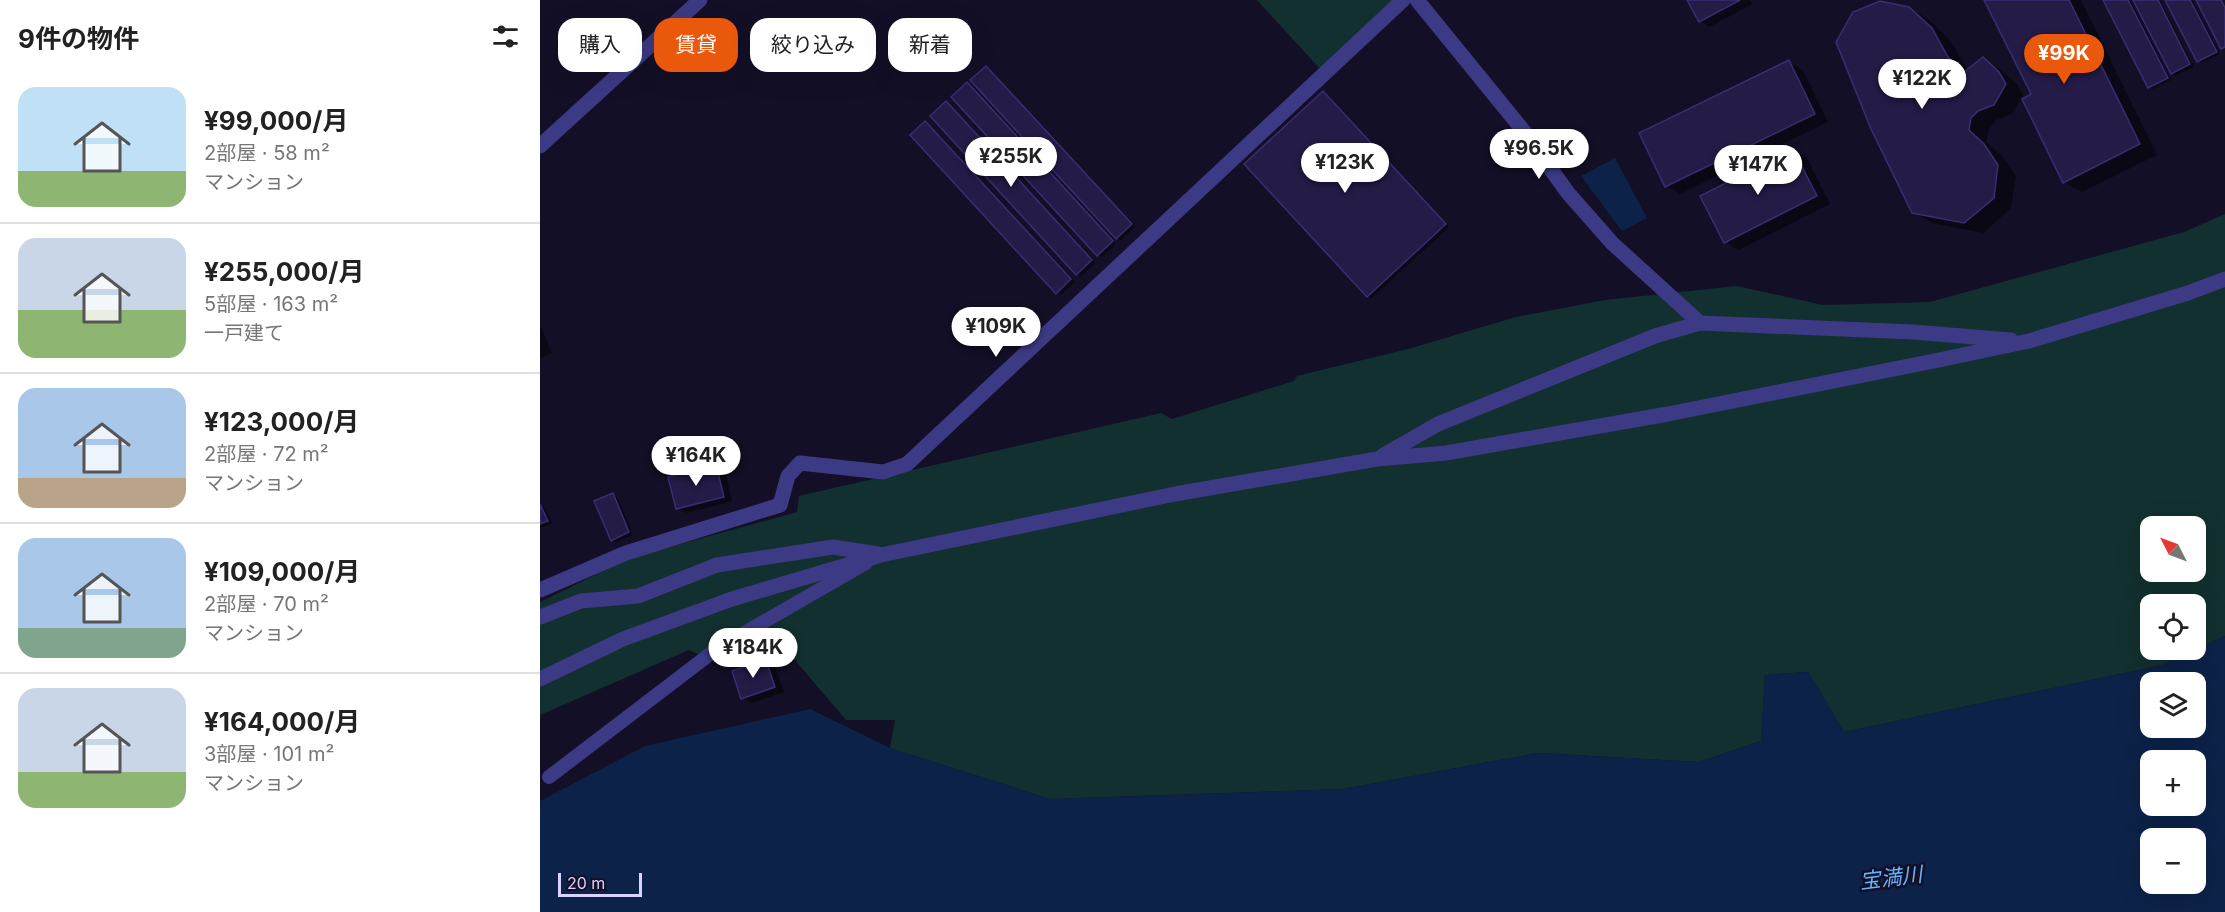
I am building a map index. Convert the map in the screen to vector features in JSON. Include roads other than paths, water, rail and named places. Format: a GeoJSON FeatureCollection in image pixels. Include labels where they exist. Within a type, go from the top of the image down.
{"type":"FeatureCollection","features":[{"type":"Feature","properties":{"kind":"street"},"geometry":{"type":"LineString","coordinates":[[540,146],[700,0]]}},
{"type":"Feature","properties":{"kind":"street"},"geometry":{"type":"LineString","coordinates":[[540,590],[626,553],[780,505],[788,476],[800,463],[883,472],[907,464],[1403,0]]}},
{"type":"Feature","properties":{"kind":"street"},"geometry":{"type":"LineString","coordinates":[[1417,0],[1522,129],[1568,193],[1605,234],[1701,323]]}},
{"type":"Feature","properties":{"kind":"street"},"geometry":{"type":"LineString","coordinates":[[540,679],[623,639],[732,599],[881,555],[1163,496],[1377,459],[1446,453],[1668,414],[2028,341],[2188,293],[2225,279]]}},
{"type":"Feature","properties":{"kind":"street"},"geometry":{"type":"LineString","coordinates":[[1377,459],[1438,424],[1655,336],[1701,323],[1913,332],[2028,341]]}},
{"type":"Feature","properties":{"kind":"street"},"geometry":{"type":"LineString","coordinates":[[540,617],[581,601],[638,596],[717,566],[833,547],[881,555]]}},
{"type":"Feature","properties":{"kind":"lane"},"geometry":{"type":"LineString","coordinates":[[549,777],[718,648],[881,555]]}},
{"type":"Feature","properties":{"kind":"water"},"geometry":{"type":"Polygon","coordinates":[[[1615,158],[1647,218],[1622,231],[1581,176],[1615,158]]]}},
{"type":"Feature","properties":{"kind":"water","name":"宝満川"},"geometry":{"type":"Polygon","coordinates":[[[2225,636],[2225,912],[540,912],[540,801],[645,746],[810,709],[890,748],[1050,799],[1343,789],[1538,753],[1699,762],[1761,741],[1765,675],[1808,672],[1844,732],[2163,665],[2174,660],[2206,660],[2206,645],[2225,636]]]}}]}
